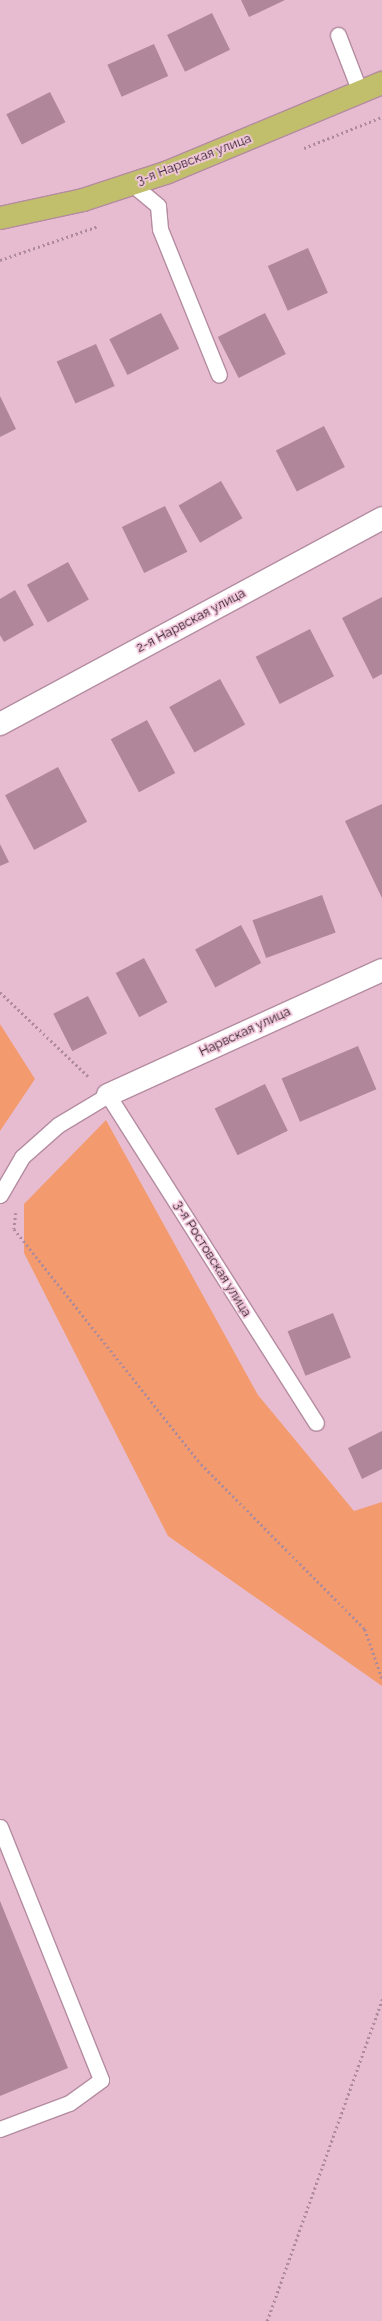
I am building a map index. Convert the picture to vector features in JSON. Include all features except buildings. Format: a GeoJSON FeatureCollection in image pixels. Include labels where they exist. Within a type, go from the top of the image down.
{"type":"FeatureCollection","features":[{"type":"Feature","properties":{"kind":"main road","name":"3-я Нарвская улица"},"geometry":{"type":"LineString","coordinates":[[0,218],[35,213],[132,184],[382,83]]}},
{"type":"Feature","properties":{"kind":"street","name":"2-я Нарвская улица"},"geometry":{"type":"LineString","coordinates":[[0,724],[382,518]]}},
{"type":"Feature","properties":{"kind":"street","name":"Нарвская улица"},"geometry":{"type":"LineString","coordinates":[[108,1095],[382,970]]}},
{"type":"Feature","properties":{"kind":"lane"},"geometry":{"type":"LineString","coordinates":[[338,35],[360,92]]}},
{"type":"Feature","properties":{"kind":"lane"},"geometry":{"type":"LineString","coordinates":[[132,184],[158,206],[160,229],[219,375]]}},
{"type":"Feature","properties":{"kind":"lane"},"geometry":{"type":"LineString","coordinates":[[0,1195],[22,1157],[58,1125],[108,1095]]}},
{"type":"Feature","properties":{"kind":"lane","name":"3-я Ростовская улица"},"geometry":{"type":"LineString","coordinates":[[108,1095],[316,1423]]}},
{"type":"Feature","properties":{"kind":"lane"},"geometry":{"type":"LineString","coordinates":[[0,1827],[101,2080],[69,2103],[0,2129]]}},
{"type":"Feature","properties":{"kind":"path"},"geometry":{"type":"LineString","coordinates":[[0,992],[108,1095]]}},
{"type":"Feature","properties":{"kind":"path"},"geometry":{"type":"LineString","coordinates":[[16,1207],[14,1229],[201,1464],[365,1629],[382,1678]]}},
{"type":"Feature","properties":{"kind":"path"},"geometry":{"type":"LineString","coordinates":[[267,2321],[382,1999]]}},
{"type":"Feature","properties":{"kind":"shaded area"},"geometry":{"type":"Polygon","coordinates":[[[0,1024],[35,1079],[0,1131],[0,1024]]]}},
{"type":"Feature","properties":{"kind":"shaded area"},"geometry":{"type":"Polygon","coordinates":[[[106,1120],[258,1395],[354,1511],[382,1502],[382,1686],[168,1536],[24,1253],[24,1204],[106,1120]]]}}]}
